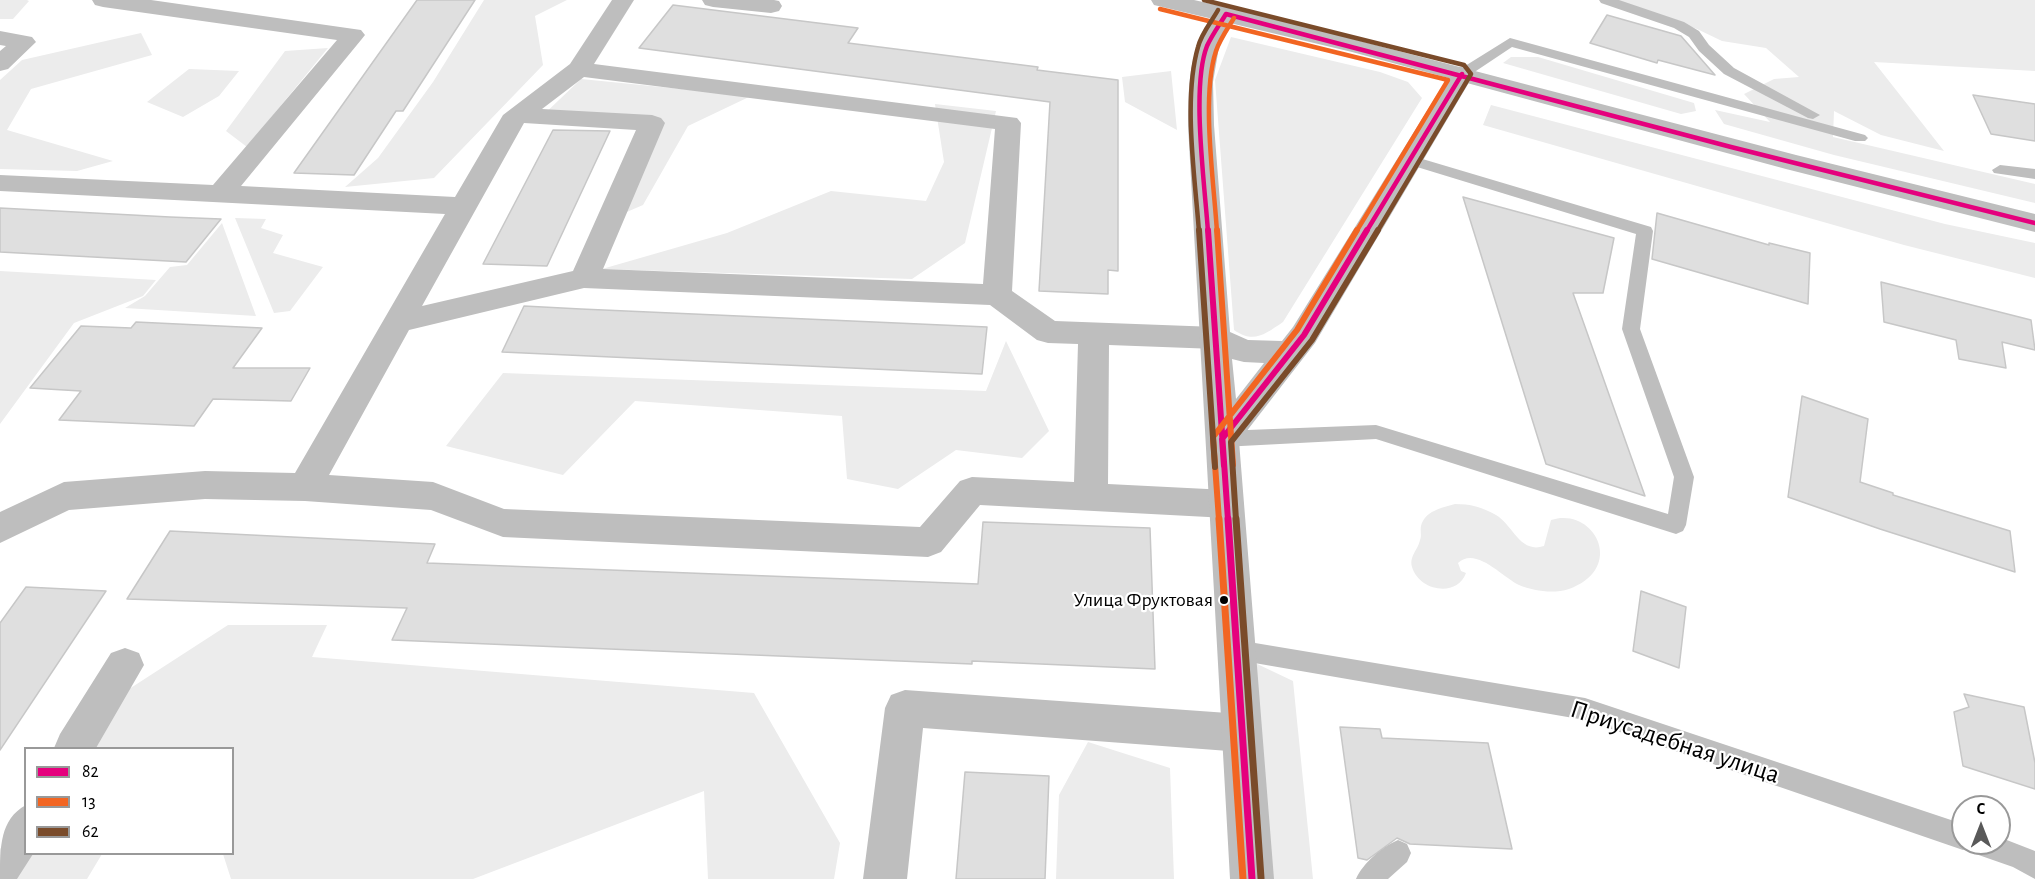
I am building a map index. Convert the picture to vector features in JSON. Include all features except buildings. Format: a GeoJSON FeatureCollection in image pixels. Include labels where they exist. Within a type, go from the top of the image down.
{"type":"FeatureCollection","features":[{"type":"Feature","properties":{"kind":"street"},"geometry":{"type":"LineString","coordinates":[[103,0],[353,35],[220,194]]}},
{"type":"Feature","properties":{"kind":"street"},"geometry":{"type":"LineString","coordinates":[[305,487],[512,120],[579,69],[623,0]]}},
{"type":"Feature","properties":{"kind":"street"},"geometry":{"type":"LineString","coordinates":[[714,0],[771,6]]}},
{"type":"Feature","properties":{"kind":"street"},"geometry":{"type":"LineString","coordinates":[[1162,0],[1462,74],[1753,153],[2035,223]]}},
{"type":"Feature","properties":{"kind":"street"},"geometry":{"type":"LineString","coordinates":[[1226,14],[1207,47],[1202,82],[1200,125],[1252,879]]}},
{"type":"Feature","properties":{"kind":"street"},"geometry":{"type":"LineString","coordinates":[[0,38],[24,42],[0,64]]}},
{"type":"Feature","properties":{"kind":"street"},"geometry":{"type":"LineString","coordinates":[[579,69],[1008,123],[997,295]]}},
{"type":"Feature","properties":{"kind":"street"},"geometry":{"type":"LineString","coordinates":[[1222,439],[1304,335],[1462,74]]}},
{"type":"Feature","properties":{"kind":"street"},"geometry":{"type":"LineString","coordinates":[[518,116],[652,123],[584,278]]}},
{"type":"Feature","properties":{"kind":"street"},"geometry":{"type":"LineString","coordinates":[[0,183],[464,206]]}},
{"type":"Feature","properties":{"kind":"street"},"geometry":{"type":"LineString","coordinates":[[398,322],[584,278],[997,295],[1048,332],[1216,338],[1244,351],[1290,353]]}},
{"type":"Feature","properties":{"kind":"street"},"geometry":{"type":"LineString","coordinates":[[1091,497],[1094,334]]}},
{"type":"Feature","properties":{"kind":"street"},"geometry":{"type":"LineString","coordinates":[[0,528],[64,496],[205,486],[305,487],[433,495],[503,523],[928,542],[972,491],[1227,504]]}},
{"type":"Feature","properties":{"kind":"street"},"geometry":{"type":"LineString","coordinates":[[75,747],[125,665]]}},
{"type":"Feature","properties":{"kind":"street"},"geometry":{"type":"LineString","coordinates":[[885,879],[905,708],[1242,733]]}},
{"type":"Feature","properties":{"kind":"street"},"geometry":{"type":"LineString","coordinates":[[0,867],[24,829]]}},
{"type":"Feature","properties":{"kind":"lane"},"geometry":{"type":"LineString","coordinates":[[1462,74],[1510,42],[1860,138],[1729,71],[1704,48],[1694,34],[1679,25],[1606,0]]}},
{"type":"Feature","properties":{"kind":"lane"},"geometry":{"type":"LineString","coordinates":[[1222,439],[1376,432],[1676,525],[1684,477],[1631,329],[1645,231],[1409,160]]}},
{"type":"Feature","properties":{"kind":"lane"},"geometry":{"type":"LineString","coordinates":[[2000,170],[2035,174]]}},
{"type":"Feature","properties":{"kind":"lane","name":"Приусадебная улица"},"geometry":{"type":"LineString","coordinates":[[1237,650],[1585,709],[1951,833]]}},
{"type":"Feature","properties":{"kind":"lane"},"geometry":{"type":"LineString","coordinates":[[1369,879],[1398,853]]}},
{"type":"Feature","properties":{"kind":"lane"},"geometry":{"type":"LineString","coordinates":[[2011,853],[2035,866]]}},
{"type":"Feature","properties":{"kind":"shaded area"},"geometry":{"type":"Polygon","coordinates":[[[0,0],[29,1],[13,19],[0,19],[0,0]]]}},
{"type":"Feature","properties":{"kind":"shaded area"},"geometry":{"type":"Polygon","coordinates":[[[484,0],[567,0],[535,16],[543,65],[434,178],[345,187],[378,158],[433,82],[484,0]]]}},
{"type":"Feature","properties":{"kind":"shaded area"},"geometry":{"type":"Polygon","coordinates":[[[1614,0],[2035,0],[2035,71],[1874,62],[1944,151],[1881,135],[1834,111],[1833,137],[2035,184],[2035,203],[1834,155],[1724,124],[1715,110],[1770,122],[1744,94],[1774,79],[1799,77],[1766,48],[1722,41],[1697,29],[1614,0]]]}},
{"type":"Feature","properties":{"kind":"shaded area"},"geometry":{"type":"Polygon","coordinates":[[[141,33],[152,55],[31,89],[7,130],[113,161],[77,171],[0,169],[0,80],[22,60],[141,33]]]}},
{"type":"Feature","properties":{"kind":"shaded area"},"geometry":{"type":"Polygon","coordinates":[[[1231,37],[1380,72],[1408,82],[1422,98],[1283,322],[1254,337],[1234,330],[1215,80],[1231,37]]]}},
{"type":"Feature","properties":{"kind":"shaded area"},"geometry":{"type":"Polygon","coordinates":[[[328,48],[247,147],[226,131],[285,51],[328,48]]]}},
{"type":"Feature","properties":{"kind":"shaded area"},"geometry":{"type":"Polygon","coordinates":[[[1511,57],[1538,57],[1694,103],[1696,111],[1681,114],[1503,63],[1511,57]]]}},
{"type":"Feature","properties":{"kind":"shaded area"},"geometry":{"type":"Polygon","coordinates":[[[189,69],[239,71],[219,96],[183,117],[147,102],[189,69]]]}},
{"type":"Feature","properties":{"kind":"shaded area"},"geometry":{"type":"Polygon","coordinates":[[[1171,71],[1177,130],[1125,102],[1122,77],[1171,71]]]}},
{"type":"Feature","properties":{"kind":"shaded area"},"geometry":{"type":"Polygon","coordinates":[[[581,79],[751,96],[688,126],[643,205],[622,214],[640,117],[539,119],[581,79]]]}},
{"type":"Feature","properties":{"kind":"shaded area"},"geometry":{"type":"Polygon","coordinates":[[[935,104],[996,111],[965,243],[912,279],[602,269],[727,233],[831,191],[926,201],[944,162],[935,104]]]}},
{"type":"Feature","properties":{"kind":"shaded area"},"geometry":{"type":"Polygon","coordinates":[[[1491,105],[1945,224],[2035,243],[2035,278],[1904,245],[1483,125],[1491,105]]]}},
{"type":"Feature","properties":{"kind":"shaded area"},"geometry":{"type":"Polygon","coordinates":[[[235,218],[266,219],[261,228],[283,235],[273,253],[323,267],[290,311],[274,313],[235,218]]]}},
{"type":"Feature","properties":{"kind":"shaded area"},"geometry":{"type":"Polygon","coordinates":[[[222,223],[256,316],[125,308],[145,296],[170,267],[187,265],[222,223]]]}},
{"type":"Feature","properties":{"kind":"shaded area"},"geometry":{"type":"Polygon","coordinates":[[[0,271],[156,280],[143,296],[74,323],[0,424],[0,271]]]}},
{"type":"Feature","properties":{"kind":"shaded area"},"geometry":{"type":"Polygon","coordinates":[[[1006,341],[1049,431],[1022,458],[956,450],[898,489],[847,479],[842,416],[635,401],[563,475],[446,446],[503,373],[986,391],[1006,341]]]}},
{"type":"Feature","properties":{"kind":"shaded area"},"geometry":{"type":"Polygon","coordinates":[[[1455,504],[1476,506],[1496,515],[1529,546],[1544,546],[1551,520],[1566,518],[1580,522],[1591,530],[1598,541],[1600,554],[1597,567],[1587,579],[1569,589],[1544,591],[1519,585],[1489,565],[1473,558],[1458,563],[1461,571],[1466,573],[1455,586],[1438,588],[1430,586],[1416,575],[1411,563],[1421,538],[1421,526],[1430,514],[1455,504]]]}},
{"type":"Feature","properties":{"kind":"shaded area"},"geometry":{"type":"Polygon","coordinates":[[[228,625],[327,625],[312,657],[754,693],[840,843],[834,879],[708,879],[704,791],[473,879],[231,879],[223,855],[234,855],[234,747],[69,747],[92,713],[228,625]]]}},
{"type":"Feature","properties":{"kind":"shaded area"},"geometry":{"type":"Polygon","coordinates":[[[1253,662],[1293,681],[1313,879],[1272,879],[1253,662]]]}},
{"type":"Feature","properties":{"kind":"shaded area"},"geometry":{"type":"Polygon","coordinates":[[[1088,742],[1170,768],[1174,879],[1056,879],[1059,795],[1088,742]]]}},
{"type":"Feature","properties":{"kind":"shaded area"},"geometry":{"type":"Polygon","coordinates":[[[24,813],[24,855],[101,855],[87,879],[0,879],[0,849],[24,813]]]}},
{"type":"Feature","properties":{"kind":"transit line","name":"62"},"geometry":{"type":"LineString","coordinates":[[1204,0],[1464,65],[1471,74],[1312,340],[1231,442],[1261,878]]}},
{"type":"Feature","properties":{"kind":"transit line","name":"13"},"geometry":{"type":"LineString","coordinates":[[1160,9],[1448,80],[1297,330],[1213,437],[1243,879]]}},
{"type":"Feature","properties":{"kind":"transit line","name":"62"},"geometry":{"type":"LineString","coordinates":[[1215,467],[1192,126],[1192,81],[1198,45],[1218,10]]}},
{"type":"Feature","properties":{"kind":"transit line","name":"82"},"geometry":{"type":"LineString","coordinates":[[1252,879],[1201,125],[1201,82],[1207,47],[1226,14],[1731,147],[2035,223]]}},
{"type":"Feature","properties":{"kind":"transit line","name":"13"},"geometry":{"type":"LineString","coordinates":[[1233,465],[1210,125],[1210,83],[1216,50],[1234,18]]}},
{"type":"Feature","properties":{"kind":"transit line","name":"82"},"geometry":{"type":"LineString","coordinates":[[1224,466],[1222,439],[1304,335],[1462,74]]}},
{"type":"Feature","properties":{"kind":"place","name":"Улица Фруктовая"},"geometry":{"type":"Point","coordinates":[1224,600]}}]}
